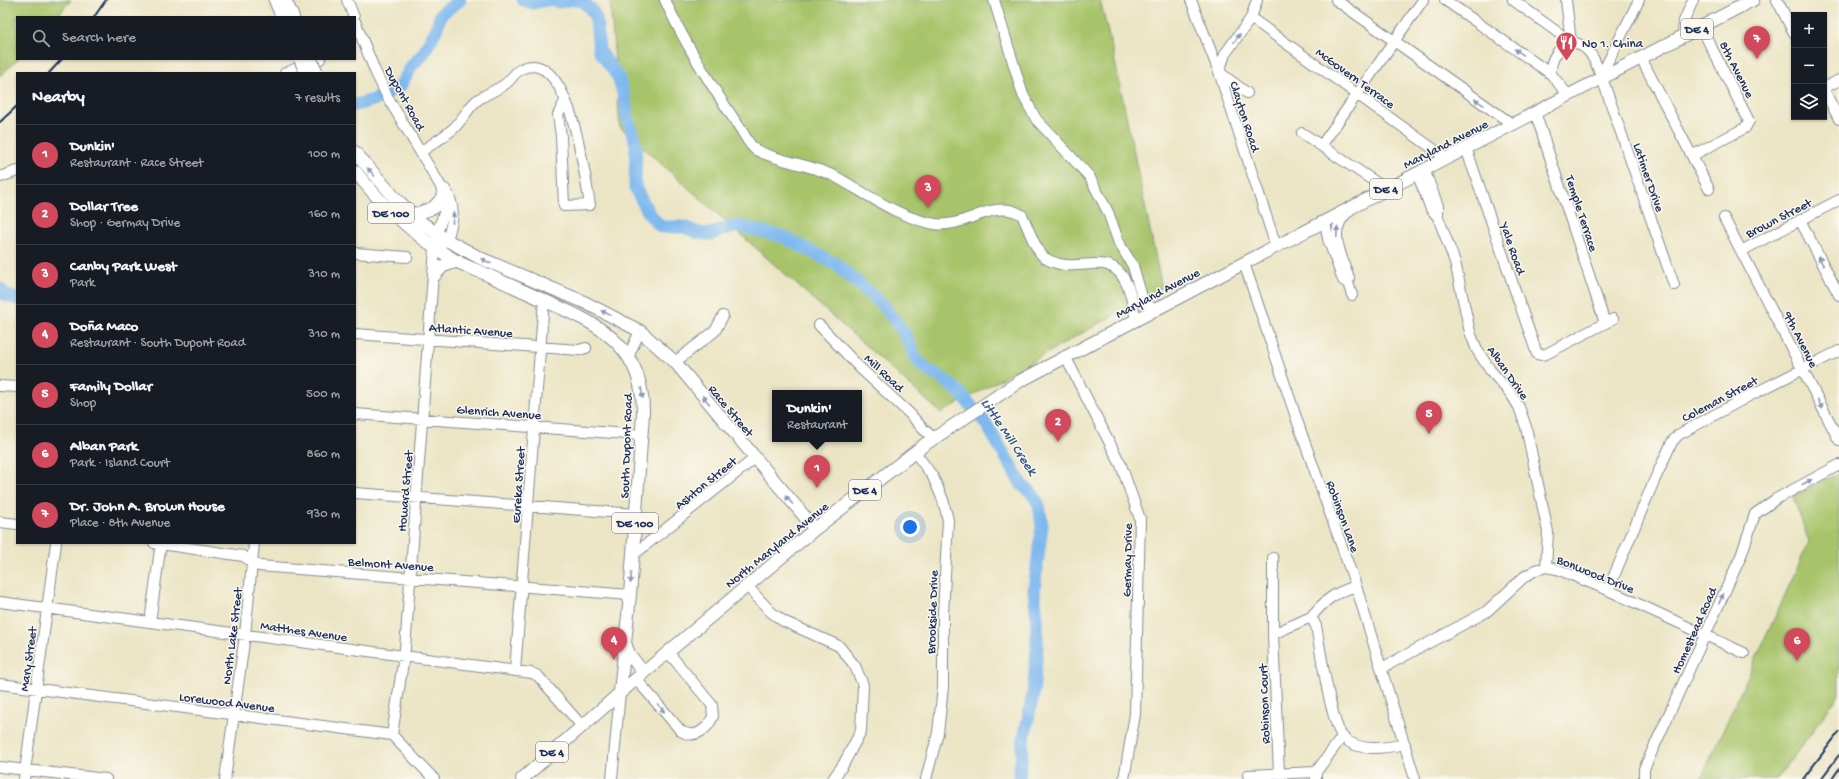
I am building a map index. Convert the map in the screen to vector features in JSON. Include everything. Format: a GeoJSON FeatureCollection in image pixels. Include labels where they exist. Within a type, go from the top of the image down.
{"type":"FeatureCollection","features":[{"type":"Feature","properties":{"kind":"main road"},"geometry":{"type":"LineString","coordinates":[[275,0],[282,16]]}},
{"type":"Feature","properties":{"kind":"main road"},"geometry":{"type":"LineString","coordinates":[[285,0],[293,16]]}},
{"type":"Feature","properties":{"kind":"main road","name":"Maryland Avenue"},"geometry":{"type":"LineString","coordinates":[[1065,356],[1753,0]]}},
{"type":"Feature","properties":{"kind":"main road"},"geometry":{"type":"LineString","coordinates":[[300,60],[306,72]]}},
{"type":"Feature","properties":{"kind":"main road"},"geometry":{"type":"LineString","coordinates":[[311,60],[317,72]]}},
{"type":"Feature","properties":{"kind":"main road","name":"DE 100"},"geometry":{"type":"LineString","coordinates":[[356,155],[388,192],[413,215],[442,237],[464,251],[584,302],[640,331]]}},
{"type":"Feature","properties":{"kind":"main road","name":"South Dupont Road"},"geometry":{"type":"LineString","coordinates":[[356,172],[372,194],[397,218],[435,248],[458,262],[590,321],[606,332],[628,357],[639,380],[642,394],[643,414],[640,435],[630,595],[620,692]]}},
{"type":"Feature","properties":{"kind":"main road"},"geometry":{"type":"LineString","coordinates":[[413,215],[433,208],[442,190]]}},
{"type":"Feature","properties":{"kind":"main road"},"geometry":{"type":"LineString","coordinates":[[434,276],[444,266],[458,262]]}},
{"type":"Feature","properties":{"kind":"main road"},"geometry":{"type":"LineString","coordinates":[[495,278],[510,280],[531,289],[542,285]]}},
{"type":"Feature","properties":{"kind":"main road","name":"Race Street"},"geometry":{"type":"LineString","coordinates":[[640,331],[675,362],[754,459],[815,530]]}},
{"type":"Feature","properties":{"kind":"main road","name":"North Maryland Avenue"},"geometry":{"type":"LineString","coordinates":[[522,779],[639,675],[815,530],[915,452],[990,400],[1020,381],[1065,356]]}},
{"type":"Feature","properties":{"kind":"main road"},"geometry":{"type":"LineString","coordinates":[[625,642],[639,675]]}},
{"type":"Feature","properties":{"kind":"street"},"geometry":{"type":"LineString","coordinates":[[347,0],[354,16]]}},
{"type":"Feature","properties":{"kind":"street"},"geometry":{"type":"LineString","coordinates":[[665,0],[698,64],[754,149],[774,157],[817,168],[911,218],[936,225],[952,223],[1002,209],[1018,212],[1022,215],[1037,247],[1044,258],[1062,266],[1106,264],[1116,268],[1127,286],[1136,319]]}},
{"type":"Feature","properties":{"kind":"street"},"geometry":{"type":"LineString","coordinates":[[994,0],[1022,95],[1036,119],[1089,176],[1108,212],[1119,242],[1133,266],[1142,296],[1145,302],[1154,310]]}},
{"type":"Feature","properties":{"kind":"street"},"geometry":{"type":"LineString","coordinates":[[1191,0],[1219,72],[1247,93]]}},
{"type":"Feature","properties":{"kind":"street","name":"Clayton Road"},"geometry":{"type":"LineString","coordinates":[[1257,0],[1251,18],[1225,54],[1219,72],[1276,246]]}},
{"type":"Feature","properties":{"kind":"street"},"geometry":{"type":"LineString","coordinates":[[1336,0],[1393,42],[1512,124]]}},
{"type":"Feature","properties":{"kind":"street"},"geometry":{"type":"LineString","coordinates":[[1321,146],[1423,0]]}},
{"type":"Feature","properties":{"kind":"street"},"geometry":{"type":"LineString","coordinates":[[1445,0],[1551,74],[1568,95]]}},
{"type":"Feature","properties":{"kind":"street"},"geometry":{"type":"LineString","coordinates":[[1513,0],[1571,42],[1581,44],[1589,51],[1602,78]]}},
{"type":"Feature","properties":{"kind":"street"},"geometry":{"type":"LineString","coordinates":[[1566,0],[1571,42]]}},
{"type":"Feature","properties":{"kind":"street"},"geometry":{"type":"LineString","coordinates":[[1602,78],[1603,72],[1639,0]]}},
{"type":"Feature","properties":{"kind":"street"},"geometry":{"type":"LineString","coordinates":[[1683,36],[1684,21],[1693,0]]}},
{"type":"Feature","properties":{"kind":"street"},"geometry":{"type":"LineString","coordinates":[[1777,0],[1791,27]]}},
{"type":"Feature","properties":{"kind":"street","name":"McGovern Terrace"},"geometry":{"type":"LineString","coordinates":[[1251,18],[1446,158]]}},
{"type":"Feature","properties":{"kind":"street","name":"Dupont Road"},"geometry":{"type":"LineString","coordinates":[[356,26],[359,43],[388,98],[422,151],[442,190],[449,194],[454,210],[452,224],[442,237]]}},
{"type":"Feature","properties":{"kind":"street","name":"8th Avenue"},"geometry":{"type":"LineString","coordinates":[[1693,156],[1745,128],[1748,124],[1748,119],[1701,27]]}},
{"type":"Feature","properties":{"kind":"street"},"geometry":{"type":"LineString","coordinates":[[1551,74],[1552,64],[1556,53],[1563,46],[1571,42]]}},
{"type":"Feature","properties":{"kind":"street"},"geometry":{"type":"LineString","coordinates":[[1641,58],[1710,188]]}},
{"type":"Feature","properties":{"kind":"street"},"geometry":{"type":"LineString","coordinates":[[288,72],[318,60]]}},
{"type":"Feature","properties":{"kind":"street"},"geometry":{"type":"LineString","coordinates":[[422,151],[453,128],[475,102],[504,85],[520,69],[538,66],[545,69],[558,86],[574,120],[580,142],[590,205],[564,206],[561,136],[558,115],[565,102]]}},
{"type":"Feature","properties":{"kind":"street","name":"Latimer Drive"},"geometry":{"type":"LineString","coordinates":[[1602,78],[1674,285]]}},
{"type":"Feature","properties":{"kind":"street"},"geometry":{"type":"LineString","coordinates":[[1827,87],[1839,80]]}},
{"type":"Feature","properties":{"kind":"street"},"geometry":{"type":"LineString","coordinates":[[1827,95],[1839,119]]}},
{"type":"Feature","properties":{"kind":"street","name":"Temple Terrace"},"geometry":{"type":"LineString","coordinates":[[1535,112],[1609,321],[1546,354],[1539,355]]}},
{"type":"Feature","properties":{"kind":"street"},"geometry":{"type":"LineString","coordinates":[[1302,133],[1386,189]]}},
{"type":"Feature","properties":{"kind":"street","name":"Yale Road"},"geometry":{"type":"LineString","coordinates":[[1466,148],[1535,351],[1539,355]]}},
{"type":"Feature","properties":{"kind":"street"},"geometry":{"type":"LineString","coordinates":[[0,177],[16,171]]}},
{"type":"Feature","properties":{"kind":"street","name":"Alban Drive"},"geometry":{"type":"LineString","coordinates":[[1421,171],[1431,209],[1438,217],[1455,262],[1470,332],[1477,350],[1490,370],[1511,394],[1519,407],[1526,427],[1548,532],[1546,567]]}},
{"type":"Feature","properties":{"kind":"street","name":"Brown Street"},"geometry":{"type":"LineString","coordinates":[[1724,218],[1741,251],[1839,200]]}},
{"type":"Feature","properties":{"kind":"street"},"geometry":{"type":"LineString","coordinates":[[1352,295],[1348,283],[1349,278],[1336,234],[1338,223],[1356,205]]}},
{"type":"Feature","properties":{"kind":"street"},"geometry":{"type":"LineString","coordinates":[[1800,220],[1839,295]]}},
{"type":"Feature","properties":{"kind":"street"},"geometry":{"type":"LineString","coordinates":[[1325,221],[1328,239],[1340,273],[1343,280],[1348,283]]}},
{"type":"Feature","properties":{"kind":"street"},"geometry":{"type":"LineString","coordinates":[[435,248],[442,237]]}},
{"type":"Feature","properties":{"kind":"street","name":"Howard Street"},"geometry":{"type":"LineString","coordinates":[[392,736],[403,657],[410,578],[435,248]]}},
{"type":"Feature","properties":{"kind":"street","name":"9th Avenue"},"geometry":{"type":"LineString","coordinates":[[1741,251],[1839,440]]}},
{"type":"Feature","properties":{"kind":"street"},"geometry":{"type":"LineString","coordinates":[[356,253],[407,257]]}},
{"type":"Feature","properties":{"kind":"street","name":"Robinson Lane"},"geometry":{"type":"LineString","coordinates":[[1244,263],[1301,432],[1356,586],[1415,779]]}},
{"type":"Feature","properties":{"kind":"street","name":"Eureka Street"},"geometry":{"type":"LineString","coordinates":[[515,671],[544,300]]}},
{"type":"Feature","properties":{"kind":"street"},"geometry":{"type":"LineString","coordinates":[[675,362],[715,331],[723,316]]}},
{"type":"Feature","properties":{"kind":"street","name":"Mill Road"},"geometry":{"type":"LineString","coordinates":[[819,325],[860,368],[934,438]]}},
{"type":"Feature","properties":{"kind":"street"},"geometry":{"type":"LineString","coordinates":[[628,357],[640,331]]}},
{"type":"Feature","properties":{"kind":"street","name":"Atlantic Avenue"},"geometry":{"type":"LineString","coordinates":[[356,334],[579,350],[586,348]]}},
{"type":"Feature","properties":{"kind":"street","name":"Coleman Street"},"geometry":{"type":"LineString","coordinates":[[1608,590],[1657,475],[1672,442],[1678,435],[1839,351]]}},
{"type":"Feature","properties":{"kind":"street","name":"Germay Drive"},"geometry":{"type":"LineString","coordinates":[[1065,356],[1121,465],[1140,519],[1135,714],[1124,779]]}},
{"type":"Feature","properties":{"kind":"street"},"geometry":{"type":"LineString","coordinates":[[0,386],[16,387]]}},
{"type":"Feature","properties":{"kind":"street","name":"Glenrich Avenue"},"geometry":{"type":"LineString","coordinates":[[356,414],[640,435]]}},
{"type":"Feature","properties":{"kind":"street","name":"Brookside Drive"},"geometry":{"type":"LineString","coordinates":[[915,452],[933,477],[943,500],[948,520],[943,613],[943,688],[938,734],[926,779]]}},
{"type":"Feature","properties":{"kind":"street","name":"Ashton Street"},"geometry":{"type":"LineString","coordinates":[[633,556],[754,459]]}},
{"type":"Feature","properties":{"kind":"street","name":"Homestead Road"},"geometry":{"type":"LineString","coordinates":[[1644,779],[1644,769],[1741,556],[1752,521],[1760,510],[1776,499],[1839,465]]}},
{"type":"Feature","properties":{"kind":"street"},"geometry":{"type":"LineString","coordinates":[[356,493],[636,514]]}},
{"type":"Feature","properties":{"kind":"street"},"geometry":{"type":"LineString","coordinates":[[0,522],[16,524]]}},
{"type":"Feature","properties":{"kind":"street","name":"Mary Street"},"geometry":{"type":"LineString","coordinates":[[24,779],[56,544]]}},
{"type":"Feature","properties":{"kind":"street"},"geometry":{"type":"LineString","coordinates":[[150,622],[159,544]]}},
{"type":"Feature","properties":{"kind":"street","name":"Belmont Avenue"},"geometry":{"type":"LineString","coordinates":[[165,544],[243,556],[259,566],[630,595]]}},
{"type":"Feature","properties":{"kind":"street","name":"North Lake Street"},"geometry":{"type":"LineString","coordinates":[[225,779],[245,635],[254,544]]}},
{"type":"Feature","properties":{"kind":"street","name":"Robinson Court"},"geometry":{"type":"LineString","coordinates":[[1273,558],[1273,634],[1279,774]]}},
{"type":"Feature","properties":{"kind":"street","name":"Bonwood Drive"},"geometry":{"type":"LineString","coordinates":[[1382,668],[1486,612],[1528,574],[1546,567],[1557,569],[1608,590],[1744,652]]}},
{"type":"Feature","properties":{"kind":"street"},"geometry":{"type":"LineString","coordinates":[[747,586],[770,612],[783,621],[839,646],[855,666],[863,685],[861,731],[843,765],[833,779]]}},
{"type":"Feature","properties":{"kind":"street"},"geometry":{"type":"LineString","coordinates":[[1273,634],[1311,617],[1325,600],[1343,590],[1356,586]]}},
{"type":"Feature","properties":{"kind":"street","name":"Matthes Avenue"},"geometry":{"type":"LineString","coordinates":[[0,602],[515,671],[538,676],[582,726]]}},
{"type":"Feature","properties":{"kind":"street"},"geometry":{"type":"LineString","coordinates":[[1311,617],[1316,626],[1332,712],[1342,737],[1355,744],[1374,749],[1404,744]]}},
{"type":"Feature","properties":{"kind":"street"},"geometry":{"type":"LineString","coordinates":[[639,675],[681,731],[696,734],[705,729],[713,716],[712,706],[668,652]]}},
{"type":"Feature","properties":{"kind":"street","name":"Lorewood Avenue"},"geometry":{"type":"LineString","coordinates":[[0,684],[392,736]]}},
{"type":"Feature","properties":{"kind":"street","name":"South Dupont Road"},"geometry":{"type":"LineString","coordinates":[[612,779],[620,692]]}},
{"type":"Feature","properties":{"kind":"street"},"geometry":{"type":"LineString","coordinates":[[392,736],[434,779]]}},
{"type":"Feature","properties":{"kind":"street"},"geometry":{"type":"LineString","coordinates":[[1248,775],[1279,774],[1316,776],[1342,737]]}},
{"type":"Feature","properties":{"kind":"street"},"geometry":{"type":"LineString","coordinates":[[0,767],[26,768],[106,779]]}},
{"type":"Feature","properties":{"kind":"green space"},"geometry":{"type":"Polygon","coordinates":[[[0,0],[71,0],[58,16],[16,16],[17,60],[0,76],[0,0]]]}},
{"type":"Feature","properties":{"kind":"green space"},"geometry":{"type":"Polygon","coordinates":[[[610,0],[1100,0],[1114,57],[1162,288],[941,413],[620,127],[610,0]]]}},
{"type":"Feature","properties":{"kind":"green space"},"geometry":{"type":"Polygon","coordinates":[[[1839,473],[1839,695],[1777,779],[1701,779],[1809,542],[1793,496],[1839,473]]]}},
{"type":"Feature","properties":{"kind":"waterway","name":"Little Mill Creek"},"geometry":{"type":"LineString","coordinates":[[356,105],[374,100],[400,86],[413,64],[423,54],[436,30],[441,14],[460,0]]}},
{"type":"Feature","properties":{"kind":"waterway","name":"Little Mill Creek"},"geometry":{"type":"LineString","coordinates":[[523,0],[533,3],[547,0]]}},
{"type":"Feature","properties":{"kind":"waterway","name":"Little Mill Creek"},"geometry":{"type":"LineString","coordinates":[[554,0],[560,2],[569,0]]}},
{"type":"Feature","properties":{"kind":"waterway","name":"Little Mill Creek"},"geometry":{"type":"LineString","coordinates":[[574,0],[582,1],[591,9],[596,18],[599,50],[618,77],[636,145],[635,188],[650,215],[661,227],[685,227],[698,233],[712,234],[723,229],[739,226],[784,237],[837,265],[883,305],[906,336],[916,359],[927,370],[942,378],[959,392],[985,422],[1022,485],[1032,493],[1039,505],[1042,526],[1034,589],[1037,620],[1037,648],[1033,695],[1023,743],[1019,779]]}},
{"type":"Feature","properties":{"kind":"waterway","name":"Little Mill Creek"},"geometry":{"type":"LineString","coordinates":[[0,289],[6,295],[16,299]]}},
{"type":"Feature","properties":{"kind":"railway"},"geometry":{"type":"LineString","coordinates":[[95,16],[106,0]]}},
{"type":"Feature","properties":{"kind":"railway"},"geometry":{"type":"LineString","coordinates":[[50,72],[61,60]]}},
{"type":"Feature","properties":{"kind":"railway"},"geometry":{"type":"LineString","coordinates":[[0,122],[16,107]]}},
{"type":"Feature","properties":{"kind":"railway"},"geometry":{"type":"LineString","coordinates":[[1803,779],[1839,732]]}},
{"type":"Feature","properties":{"kind":"railway"},"geometry":{"type":"LineString","coordinates":[[1821,779],[1839,755]]}},
{"type":"Feature","properties":{"kind":"railway"},"geometry":{"type":"LineString","coordinates":[[1832,779],[1839,769]]}},
{"type":"Feature","properties":{"kind":"place","name":"Dr. John A. Brown House"},"geometry":{"type":"Point","coordinates":[1757,59]}},
{"type":"Feature","properties":{"kind":"place","name":"No 1. China"},"geometry":{"type":"Point","coordinates":[1567,62]}},
{"type":"Feature","properties":{"kind":"place","name":"Canby Park West"},"geometry":{"type":"Point","coordinates":[928,208]}},
{"type":"Feature","properties":{"kind":"place","name":"Family Dollar"},"geometry":{"type":"Point","coordinates":[1429,434]}},
{"type":"Feature","properties":{"kind":"place","name":"Dollar Tree"},"geometry":{"type":"Point","coordinates":[1058,442]}},
{"type":"Feature","properties":{"kind":"place","name":"Dunkin'"},"geometry":{"type":"Point","coordinates":[817,488]}},
{"type":"Feature","properties":{"kind":"place","name":"Doña Maco"},"geometry":{"type":"Point","coordinates":[614,660]}},
{"type":"Feature","properties":{"kind":"place","name":"Alban Park"},"geometry":{"type":"Point","coordinates":[1797,661]}}]}
